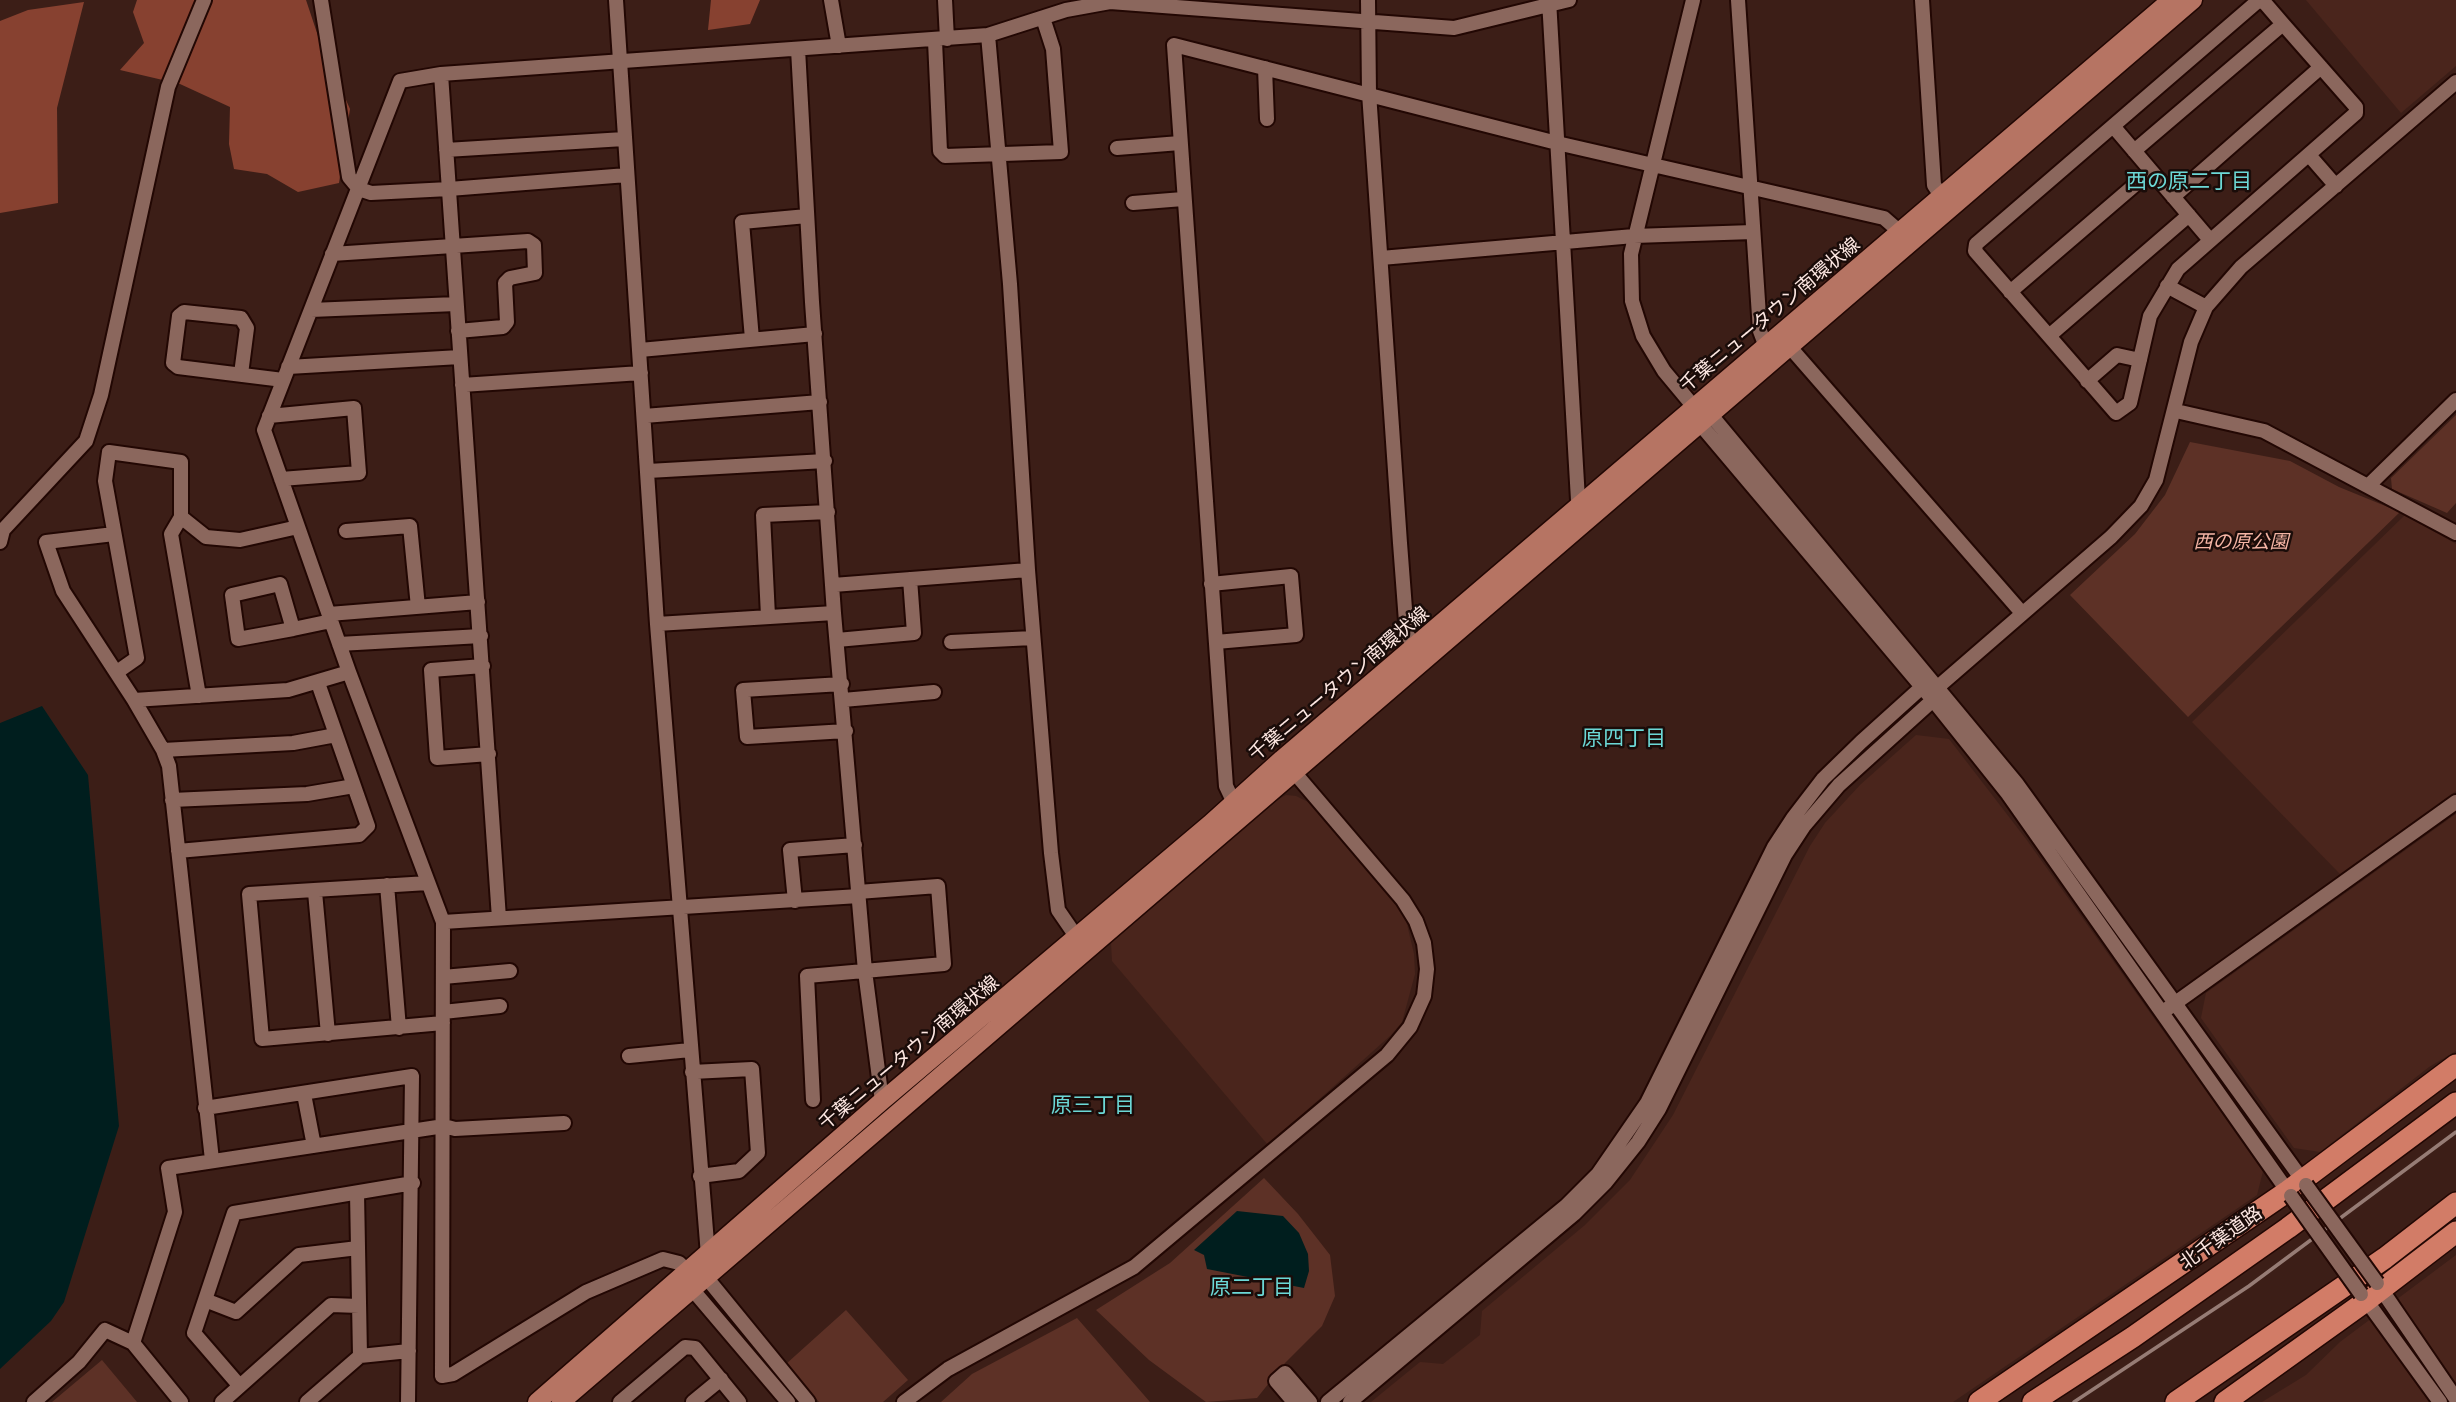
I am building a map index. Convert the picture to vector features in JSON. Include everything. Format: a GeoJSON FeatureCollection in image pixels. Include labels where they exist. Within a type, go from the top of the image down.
{"type":"FeatureCollection","features":[{"type":"Feature","properties":{"kind":"highway","name":"北千葉道路"},"geometry":{"type":"LineString","coordinates":[[1979,1402],[2297,1188],[2456,1065]]}},
{"type":"Feature","properties":{"kind":"highway","name":"北千葉道路"},"geometry":{"type":"LineString","coordinates":[[2033,1402],[2266,1243],[2456,1103]]}},
{"type":"Feature","properties":{"kind":"highway"},"geometry":{"type":"LineString","coordinates":[[2176,1402],[2385,1258],[2456,1203]]}},
{"type":"Feature","properties":{"kind":"highway"},"geometry":{"type":"LineString","coordinates":[[2225,1402],[2456,1232]]}},
{"type":"Feature","properties":{"kind":"main road","name":"千葉ニュータウン南環状線"},"geometry":{"type":"LineString","coordinates":[[537,1402],[695,1279],[708,1255],[882,1101],[1081,944],[1234,803],[1288,766],[1416,646],[1583,504],[1789,346],[2193,0]]}},
{"type":"Feature","properties":{"kind":"main road","name":"千葉ニュータウン南環状線"},"geometry":{"type":"LineString","coordinates":[[561,1402],[695,1279],[1081,944],[1702,415],[1766,347],[2168,1]]}},
{"type":"Feature","properties":{"kind":"street"},"geometry":{"type":"LineString","coordinates":[[0,542],[3,530],[86,441],[110,356],[168,87],[204,0]]}},
{"type":"Feature","properties":{"kind":"street"},"geometry":{"type":"LineString","coordinates":[[321,0],[349,177],[359,189],[372,192],[449,189],[627,175]]}},
{"type":"Feature","properties":{"kind":"street"},"geometry":{"type":"LineString","coordinates":[[616,0],[657,624],[708,1255]]}},
{"type":"Feature","properties":{"kind":"street"},"geometry":{"type":"LineString","coordinates":[[831,0],[839,46]]}},
{"type":"Feature","properties":{"kind":"street"},"geometry":{"type":"LineString","coordinates":[[944,0],[940,151],[945,156],[1061,152],[1053,49],[1044,18]]}},
{"type":"Feature","properties":{"kind":"street"},"geometry":{"type":"LineString","coordinates":[[1368,0],[1369,93],[1407,635],[1416,646]]}},
{"type":"Feature","properties":{"kind":"street"},"geometry":{"type":"LineString","coordinates":[[808,1402],[679,1263],[663,1259],[586,1292],[453,1374],[442,1376],[443,922],[349,672],[264,430],[400,81],[440,74],[988,35],[1093,2],[1454,28],[1549,2],[1569,0]]}},
{"type":"Feature","properties":{"kind":"street"},"geometry":{"type":"LineString","coordinates":[[1693,0],[1634,236],[1630,274],[1636,319],[1664,371],[1936,693],[2017,784],[2169,1008],[2297,1188],[2372,1292],[2456,1399]]}},
{"type":"Feature","properties":{"kind":"street"},"geometry":{"type":"LineString","coordinates":[[1738,0],[1760,331],[1766,347]]}},
{"type":"Feature","properties":{"kind":"street"},"geometry":{"type":"LineString","coordinates":[[1922,0],[1934,185],[1942,197]]}},
{"type":"Feature","properties":{"kind":"street"},"geometry":{"type":"LineString","coordinates":[[2258,1],[2264,2],[2283,24],[2356,107],[2356,113],[2178,269],[2150,316],[2130,403],[2121,412],[2112,410],[1975,251],[1976,244],[2258,1]]}},
{"type":"Feature","properties":{"kind":"street"},"geometry":{"type":"LineString","coordinates":[[1549,2],[1578,499],[1583,504]]}},
{"type":"Feature","properties":{"kind":"street"},"geometry":{"type":"LineString","coordinates":[[2134,151],[2283,24]]}},
{"type":"Feature","properties":{"kind":"street"},"geometry":{"type":"LineString","coordinates":[[988,35],[1028,570],[1058,910],[1081,944]]}},
{"type":"Feature","properties":{"kind":"street"},"geometry":{"type":"LineString","coordinates":[[1234,803],[1226,786],[1174,45],[1369,93],[1557,144],[1652,163],[1884,218],[1900,232]]}},
{"type":"Feature","properties":{"kind":"street"},"geometry":{"type":"LineString","coordinates":[[798,49],[834,613],[865,971],[882,1101]]}},
{"type":"Feature","properties":{"kind":"street"},"geometry":{"type":"LineString","coordinates":[[1265,68],[1267,119]]}},
{"type":"Feature","properties":{"kind":"street"},"geometry":{"type":"LineString","coordinates":[[2173,197],[2321,68]]}},
{"type":"Feature","properties":{"kind":"street"},"geometry":{"type":"LineString","coordinates":[[440,74],[499,918]]}},
{"type":"Feature","properties":{"kind":"street"},"geometry":{"type":"LineString","coordinates":[[1350,1402],[1574,1214],[1606,1182],[1638,1142],[1659,1109],[1785,855],[1804,826],[1839,785],[2022,614],[2111,537],[2141,506],[2156,480],[2176,411],[2191,342],[2206,307],[2241,267],[2456,82]]}},
{"type":"Feature","properties":{"kind":"street"},"geometry":{"type":"LineString","coordinates":[[2112,126],[2210,240]]}},
{"type":"Feature","properties":{"kind":"street"},"geometry":{"type":"LineString","coordinates":[[446,150],[624,139]]}},
{"type":"Feature","properties":{"kind":"street"},"geometry":{"type":"LineString","coordinates":[[1117,148],[1180,143]]}},
{"type":"Feature","properties":{"kind":"street"},"geometry":{"type":"LineString","coordinates":[[2309,155],[2336,186]]}},
{"type":"Feature","properties":{"kind":"street"},"geometry":{"type":"LineString","coordinates":[[2010,292],[2151,171]]}},
{"type":"Feature","properties":{"kind":"street"},"geometry":{"type":"LineString","coordinates":[[1133,203],[1183,199]]}},
{"type":"Feature","properties":{"kind":"street"},"geometry":{"type":"LineString","coordinates":[[2049,336],[2189,215]]}},
{"type":"Feature","properties":{"kind":"street"},"geometry":{"type":"LineString","coordinates":[[752,340],[743,222],[807,216]]}},
{"type":"Feature","properties":{"kind":"street"},"geometry":{"type":"LineString","coordinates":[[1381,258],[1634,236],[1753,232]]}},
{"type":"Feature","properties":{"kind":"street"},"geometry":{"type":"LineString","coordinates":[[332,254],[528,241],[534,245],[535,273],[510,278],[505,283],[507,322],[503,327],[458,331]]}},
{"type":"Feature","properties":{"kind":"street"},"geometry":{"type":"LineString","coordinates":[[2167,286],[2206,307]]}},
{"type":"Feature","properties":{"kind":"street"},"geometry":{"type":"LineString","coordinates":[[311,310],[456,304]]}},
{"type":"Feature","properties":{"kind":"street"},"geometry":{"type":"LineString","coordinates":[[240,374],[247,328],[241,318],[184,312],[180,316],[173,363],[178,367],[240,374],[285,374],[460,357]]}},
{"type":"Feature","properties":{"kind":"street"},"geometry":{"type":"LineString","coordinates":[[640,350],[815,334]]}},
{"type":"Feature","properties":{"kind":"street"},"geometry":{"type":"LineString","coordinates":[[1789,346],[2022,614]]}},
{"type":"Feature","properties":{"kind":"street"},"geometry":{"type":"LineString","coordinates":[[2087,381],[2117,355],[2140,360]]}},
{"type":"Feature","properties":{"kind":"street"},"geometry":{"type":"LineString","coordinates":[[462,385],[641,373]]}},
{"type":"Feature","properties":{"kind":"street"},"geometry":{"type":"LineString","coordinates":[[2369,485],[2456,400]]}},
{"type":"Feature","properties":{"kind":"street"},"geometry":{"type":"LineString","coordinates":[[644,416],[820,402]]}},
{"type":"Feature","properties":{"kind":"street"},"geometry":{"type":"LineString","coordinates":[[269,416],[354,408],[359,472],[281,479]]}},
{"type":"Feature","properties":{"kind":"street"},"geometry":{"type":"LineString","coordinates":[[2176,411],[2264,431],[2456,533]]}},
{"type":"Feature","properties":{"kind":"street"},"geometry":{"type":"LineString","coordinates":[[1702,415],[1923,687],[1936,693]]}},
{"type":"Feature","properties":{"kind":"street"},"geometry":{"type":"LineString","coordinates":[[117,672],[137,658],[105,481],[109,452],[181,462],[181,517],[170,534],[199,696]]}},
{"type":"Feature","properties":{"kind":"street"},"geometry":{"type":"LineString","coordinates":[[648,471],[825,461]]}},
{"type":"Feature","properties":{"kind":"street"},"geometry":{"type":"LineString","coordinates":[[768,616],[763,515],[828,512]]}},
{"type":"Feature","properties":{"kind":"street"},"geometry":{"type":"LineString","coordinates":[[181,517],[206,537],[240,540],[298,527]]}},
{"type":"Feature","properties":{"kind":"street"},"geometry":{"type":"LineString","coordinates":[[346,531],[410,526],[418,607]]}},
{"type":"Feature","properties":{"kind":"street"},"geometry":{"type":"LineString","coordinates":[[114,534],[46,542],[63,591],[117,672],[163,750],[172,800],[212,1160]]}},
{"type":"Feature","properties":{"kind":"street"},"geometry":{"type":"LineString","coordinates":[[833,584],[1028,570]]}},
{"type":"Feature","properties":{"kind":"street"},"geometry":{"type":"LineString","coordinates":[[1211,584],[1291,576],[1296,635],[1216,642]]}},
{"type":"Feature","properties":{"kind":"street"},"geometry":{"type":"LineString","coordinates":[[837,640],[914,634],[910,579]]}},
{"type":"Feature","properties":{"kind":"street"},"geometry":{"type":"LineString","coordinates":[[293,629],[279,584],[232,595],[238,639],[293,629],[330,618],[478,602]]}},
{"type":"Feature","properties":{"kind":"street"},"geometry":{"type":"LineString","coordinates":[[657,624],[834,613]]}},
{"type":"Feature","properties":{"kind":"street"},"geometry":{"type":"LineString","coordinates":[[339,644],[481,636]]}},
{"type":"Feature","properties":{"kind":"street"},"geometry":{"type":"LineString","coordinates":[[951,642],[1034,638]]}},
{"type":"Feature","properties":{"kind":"street"},"geometry":{"type":"LineString","coordinates":[[483,666],[432,670],[437,758],[489,754]]}},
{"type":"Feature","properties":{"kind":"street"},"geometry":{"type":"LineString","coordinates":[[134,700],[288,690],[349,672]]}},
{"type":"Feature","properties":{"kind":"street"},"geometry":{"type":"LineString","coordinates":[[178,851],[359,835],[368,826],[318,683]]}},
{"type":"Feature","properties":{"kind":"street"},"geometry":{"type":"LineString","coordinates":[[842,684],[743,690],[747,737],[846,731]]}},
{"type":"Feature","properties":{"kind":"street"},"geometry":{"type":"LineString","coordinates":[[1328,1402],[1566,1206],[1598,1174],[1647,1103],[1774,847],[1793,818],[1823,779],[1923,687]]}},
{"type":"Feature","properties":{"kind":"street"},"geometry":{"type":"LineString","coordinates":[[843,700],[934,692]]}},
{"type":"Feature","properties":{"kind":"street"},"geometry":{"type":"LineString","coordinates":[[163,750],[293,743],[336,735]]}},
{"type":"Feature","properties":{"kind":"street"},"geometry":{"type":"LineString","coordinates":[[904,1402],[948,1369],[1134,1267],[1387,1055],[1410,1027],[1424,996],[1427,969],[1424,943],[1416,921],[1403,900],[1288,766]]}},
{"type":"Feature","properties":{"kind":"street"},"geometry":{"type":"LineString","coordinates":[[172,800],[307,794],[354,786]]}},
{"type":"Feature","properties":{"kind":"street"},"geometry":{"type":"LineString","coordinates":[[2169,1008],[2456,802]]}},
{"type":"Feature","properties":{"kind":"street"},"geometry":{"type":"LineString","coordinates":[[794,901],[790,850],[855,845]]}},
{"type":"Feature","properties":{"kind":"street"},"geometry":{"type":"LineString","coordinates":[[428,883],[249,894],[262,1039],[399,1028],[500,1006]]}},
{"type":"Feature","properties":{"kind":"street"},"geometry":{"type":"LineString","coordinates":[[387,885],[399,1028]]}},
{"type":"Feature","properties":{"kind":"street"},"geometry":{"type":"LineString","coordinates":[[443,922],[794,901],[938,886],[944,964],[807,976],[813,1100]]}},
{"type":"Feature","properties":{"kind":"street"},"geometry":{"type":"LineString","coordinates":[[314,892],[328,1034]]}},
{"type":"Feature","properties":{"kind":"street"},"geometry":{"type":"LineString","coordinates":[[443,976],[510,971]]}},
{"type":"Feature","properties":{"kind":"street"},"geometry":{"type":"LineString","coordinates":[[629,1056],[690,1050]]}},
{"type":"Feature","properties":{"kind":"street"},"geometry":{"type":"LineString","coordinates":[[692,1072],[752,1069],[758,1153],[739,1171],[700,1176]]}},
{"type":"Feature","properties":{"kind":"street"},"geometry":{"type":"LineString","coordinates":[[205,1108],[412,1076],[413,1183],[408,1402]]}},
{"type":"Feature","properties":{"kind":"street"},"geometry":{"type":"LineString","coordinates":[[304,1094],[314,1146]]}},
{"type":"Feature","properties":{"kind":"street"},"geometry":{"type":"LineString","coordinates":[[133,1343],[175,1212],[168,1168],[412,1129],[564,1123]]}},
{"type":"Feature","properties":{"kind":"street"},"geometry":{"type":"LineString","coordinates":[[238,1384],[194,1333],[233,1213],[413,1183]]}},
{"type":"Feature","properties":{"kind":"street"},"geometry":{"type":"LineString","coordinates":[[358,1193],[360,1356]]}},
{"type":"Feature","properties":{"kind":"street"},"geometry":{"type":"LineString","coordinates":[[205,1300],[236,1312],[299,1255],[358,1248]]}},
{"type":"Feature","properties":{"kind":"street"},"geometry":{"type":"LineString","coordinates":[[695,1279],[788,1402]]}},
{"type":"Feature","properties":{"kind":"street"},"geometry":{"type":"LineString","coordinates":[[2372,1292],[2440,1402]]}},
{"type":"Feature","properties":{"kind":"street"},"geometry":{"type":"LineString","coordinates":[[222,1402],[238,1384],[331,1305],[359,1306]]}},
{"type":"Feature","properties":{"kind":"street"},"geometry":{"type":"LineString","coordinates":[[34,1402],[79,1362],[105,1330],[133,1343],[181,1402]]}},
{"type":"Feature","properties":{"kind":"street"},"geometry":{"type":"LineString","coordinates":[[620,1402],[685,1347],[695,1348],[739,1402]]}},
{"type":"Feature","properties":{"kind":"street"},"geometry":{"type":"LineString","coordinates":[[307,1402],[360,1356],[409,1351]]}},
{"type":"Feature","properties":{"kind":"street"},"geometry":{"type":"LineString","coordinates":[[1294,1402],[1281,1377],[1310,1402]]}},
{"type":"Feature","properties":{"kind":"street"},"geometry":{"type":"LineString","coordinates":[[693,1402],[720,1379]]}},
{"type":"Feature","properties":{"kind":"shaded area"},"geometry":{"type":"Polygon","coordinates":[[[137,0],[306,0],[319,39],[350,109],[339,183],[298,192],[267,174],[234,169],[229,144],[230,107],[180,84],[120,70],[144,43],[133,12],[137,0]]]}},
{"type":"Feature","properties":{"kind":"shaded area"},"geometry":{"type":"Polygon","coordinates":[[[711,0],[760,0],[750,24],[708,30],[711,0]]]}},
{"type":"Feature","properties":{"kind":"shaded area"},"geometry":{"type":"Polygon","coordinates":[[[2306,0],[2456,0],[2456,66],[2401,113],[2306,0]]]}},
{"type":"Feature","properties":{"kind":"shaded area"},"geometry":{"type":"Polygon","coordinates":[[[84,2],[57,108],[58,203],[0,213],[0,21],[28,10],[84,2]]]}},
{"type":"Feature","properties":{"kind":"shaded area"},"geometry":{"type":"Polygon","coordinates":[[[2405,515],[2456,544],[2456,791],[2340,874],[2192,722],[2405,515]]]}},
{"type":"Feature","properties":{"kind":"shaded area"},"geometry":{"type":"Polygon","coordinates":[[[1916,735],[1949,739],[2026,839],[2263,1171],[2257,1195],[1953,1402],[1371,1402],[1420,1362],[1443,1364],[1480,1335],[1482,1311],[1585,1225],[1630,1180],[1673,1115],[1810,846],[1825,823],[1860,785],[1916,735]]]}},
{"type":"Feature","properties":{"kind":"shaded area"},"geometry":{"type":"Polygon","coordinates":[[[1286,795],[1308,802],[1405,916],[1414,954],[1415,974],[1402,1022],[1391,1035],[1268,1145],[1112,961],[1111,942],[1274,802],[1286,795]]]}},
{"type":"Feature","properties":{"kind":"shaded area"},"geometry":{"type":"Polygon","coordinates":[[[2456,814],[2456,1051],[2429,1067],[2320,1152],[2294,1148],[2201,1018],[2206,993],[2456,814]]]}},
{"type":"Feature","properties":{"kind":"shaded area"},"geometry":{"type":"Polygon","coordinates":[[[2456,1255],[2456,1402],[2262,1402],[2306,1375],[2340,1342],[2456,1255]]]}},
{"type":"Feature","properties":{"kind":"green space"},"geometry":{"type":"Polygon","coordinates":[[[2456,415],[2456,503],[2447,513],[2392,489],[2391,478],[2456,415]]]}},
{"type":"Feature","properties":{"kind":"green space","name":"西の原公園"},"geometry":{"type":"Polygon","coordinates":[[[2190,442],[2290,461],[2339,487],[2400,512],[2188,717],[2070,595],[2135,534],[2165,495],[2190,442]]]}},
{"type":"Feature","properties":{"kind":"green space"},"geometry":{"type":"Polygon","coordinates":[[[1264,1178],[1298,1214],[1330,1255],[1335,1296],[1322,1326],[1285,1363],[1257,1398],[1206,1402],[1149,1360],[1096,1310],[1170,1263],[1264,1178]]]}},
{"type":"Feature","properties":{"kind":"green space"},"geometry":{"type":"Polygon","coordinates":[[[846,1310],[908,1380],[883,1402],[819,1402],[786,1364],[846,1310]]]}},
{"type":"Feature","properties":{"kind":"green space"},"geometry":{"type":"Polygon","coordinates":[[[1077,1318],[1150,1402],[941,1402],[972,1374],[1077,1318]]]}},
{"type":"Feature","properties":{"kind":"green space"},"geometry":{"type":"Polygon","coordinates":[[[102,1360],[137,1402],[52,1402],[102,1360]]]}},
{"type":"Feature","properties":{"kind":"water"},"geometry":{"type":"Polygon","coordinates":[[[42,706],[88,775],[119,1126],[64,1302],[51,1321],[0,1369],[0,723],[42,706]]]}},
{"type":"Feature","properties":{"kind":"water"},"geometry":{"type":"Polygon","coordinates":[[[1237,1211],[1283,1216],[1299,1233],[1308,1254],[1309,1271],[1304,1288],[1207,1269],[1204,1255],[1194,1250],[1237,1211]]]}},
{"type":"Feature","properties":{"kind":"railway"},"geometry":{"type":"LineString","coordinates":[[2074,1402],[2249,1286],[2456,1132]]}},
{"type":"Feature","properties":{"kind":"district","name":"西の原二丁目"},"geometry":{"type":"Point","coordinates":[2189,182]}},
{"type":"Feature","properties":{"kind":"district","name":"原四丁目"},"geometry":{"type":"Point","coordinates":[1624,739]}},
{"type":"Feature","properties":{"kind":"district","name":"原三丁目"},"geometry":{"type":"Point","coordinates":[1093,1106]}},
{"type":"Feature","properties":{"kind":"district","name":"原二丁目"},"geometry":{"type":"Point","coordinates":[1252,1288]}}]}
